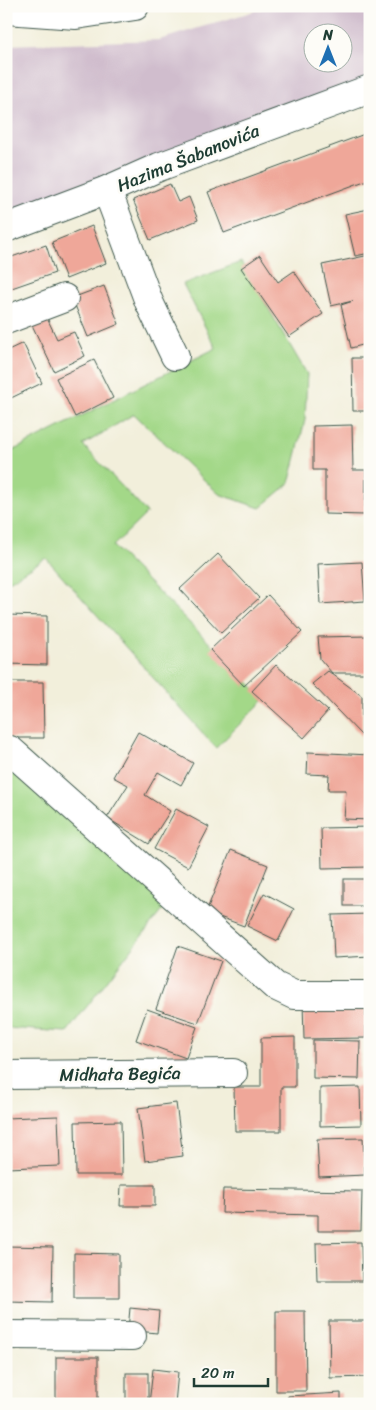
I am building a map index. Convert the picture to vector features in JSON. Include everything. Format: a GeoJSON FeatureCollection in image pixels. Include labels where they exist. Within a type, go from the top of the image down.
{"type":"FeatureCollection","features":[{"type":"Feature","properties":{"kind":"street"},"geometry":{"type":"LineString","coordinates":[[6,10],[76,15],[135,6]]}},
{"type":"Feature","properties":{"kind":"street","name":"Hazima Šabanovića"},"geometry":{"type":"LineString","coordinates":[[6,228],[107,190],[159,167],[370,88]]}},
{"type":"Feature","properties":{"kind":"street"},"geometry":{"type":"LineString","coordinates":[[107,190],[149,302],[175,356]]}},
{"type":"Feature","properties":{"kind":"street"},"geometry":{"type":"LineString","coordinates":[[6,320],[64,298]]}},
{"type":"Feature","properties":{"kind":"street"},"geometry":{"type":"LineString","coordinates":[[10,750],[275,986],[294,995],[370,995]]}},
{"type":"Feature","properties":{"kind":"street","name":"Midhata Begića"},"geometry":{"type":"LineString","coordinates":[[6,1076],[233,1073]]}},
{"type":"Feature","properties":{"kind":"street"},"geometry":{"type":"LineString","coordinates":[[6,1335],[132,1336]]}},
{"type":"Feature","properties":{"kind":"shaded area"},"geometry":{"type":"Polygon","coordinates":[[[271,6],[370,6],[370,89],[6,228],[6,45],[159,40],[271,6]]]}},
{"type":"Feature","properties":{"kind":"green space"},"geometry":{"type":"Polygon","coordinates":[[[241,262],[307,374],[305,420],[289,484],[260,508],[219,494],[134,414],[83,445],[147,513],[113,546],[265,699],[216,748],[46,558],[6,583],[6,454],[216,348],[183,284],[241,262]]]}},
{"type":"Feature","properties":{"kind":"green space"},"geometry":{"type":"Polygon","coordinates":[[[6,735],[177,891],[67,1032],[6,1028],[6,735]]]}},
{"type":"Feature","properties":{"kind":"building"},"geometry":{"type":"Polygon","coordinates":[[[370,132],[370,179],[224,233],[208,192],[370,132]]]}},
{"type":"Feature","properties":{"kind":"building"},"geometry":{"type":"Polygon","coordinates":[[[170,184],[178,202],[189,197],[198,220],[150,240],[133,200],[170,184]]]}},
{"type":"Feature","properties":{"kind":"building"},"geometry":{"type":"Polygon","coordinates":[[[369,209],[370,253],[355,256],[345,214],[369,209]]]}},
{"type":"Feature","properties":{"kind":"building"},"geometry":{"type":"Polygon","coordinates":[[[92,226],[106,263],[66,279],[52,242],[92,226]]]}},
{"type":"Feature","properties":{"kind":"building"},"geometry":{"type":"Polygon","coordinates":[[[46,245],[55,273],[6,290],[6,259],[46,245]]]}},
{"type":"Feature","properties":{"kind":"building"},"geometry":{"type":"Polygon","coordinates":[[[260,255],[278,282],[294,271],[323,314],[289,337],[241,268],[260,255]]]}},
{"type":"Feature","properties":{"kind":"building"},"geometry":{"type":"Polygon","coordinates":[[[370,255],[370,343],[351,348],[341,305],[353,301],[331,306],[322,265],[370,255]]]}},
{"type":"Feature","properties":{"kind":"building"},"geometry":{"type":"Polygon","coordinates":[[[104,286],[119,324],[88,337],[72,298],[104,286]]]}},
{"type":"Feature","properties":{"kind":"building"},"geometry":{"type":"Polygon","coordinates":[[[47,318],[57,339],[74,332],[85,356],[54,371],[32,325],[47,318]]]}},
{"type":"Feature","properties":{"kind":"building"},"geometry":{"type":"Polygon","coordinates":[[[23,343],[42,383],[9,399],[6,393],[6,351],[23,343]]]}},
{"type":"Feature","properties":{"kind":"building"},"geometry":{"type":"Polygon","coordinates":[[[352,358],[370,358],[370,411],[353,411],[352,358]]]}},
{"type":"Feature","properties":{"kind":"building"},"geometry":{"type":"Polygon","coordinates":[[[94,360],[113,398],[75,417],[56,378],[94,360]]]}},
{"type":"Feature","properties":{"kind":"building"},"geometry":{"type":"Polygon","coordinates":[[[352,425],[353,470],[366,470],[365,515],[325,514],[325,470],[313,470],[313,426],[352,425]]]}},
{"type":"Feature","properties":{"kind":"building"},"geometry":{"type":"Polygon","coordinates":[[[218,554],[259,598],[221,633],[180,589],[218,554]]]}},
{"type":"Feature","properties":{"kind":"building"},"geometry":{"type":"Polygon","coordinates":[[[362,562],[365,601],[320,604],[318,564],[362,562]]]}},
{"type":"Feature","properties":{"kind":"building"},"geometry":{"type":"Polygon","coordinates":[[[268,595],[302,632],[244,686],[210,650],[268,595]]]}},
{"type":"Feature","properties":{"kind":"building"},"geometry":{"type":"Polygon","coordinates":[[[6,615],[47,616],[47,665],[6,664],[6,615]]]}},
{"type":"Feature","properties":{"kind":"building"},"geometry":{"type":"Polygon","coordinates":[[[368,636],[369,673],[332,673],[320,659],[318,637],[368,636]]]}},
{"type":"Feature","properties":{"kind":"building"},"geometry":{"type":"Polygon","coordinates":[[[276,665],[328,711],[304,738],[252,691],[276,665]]]}},
{"type":"Feature","properties":{"kind":"building"},"geometry":{"type":"Polygon","coordinates":[[[328,671],[362,696],[362,736],[312,684],[328,671]]]}},
{"type":"Feature","properties":{"kind":"building"},"geometry":{"type":"Polygon","coordinates":[[[6,682],[43,682],[44,738],[6,738],[6,682]]]}},
{"type":"Feature","properties":{"kind":"building"},"geometry":{"type":"Polygon","coordinates":[[[138,732],[193,763],[181,785],[158,772],[145,795],[170,811],[149,844],[107,818],[128,785],[113,777],[138,732]]]}},
{"type":"Feature","properties":{"kind":"building"},"geometry":{"type":"Polygon","coordinates":[[[308,752],[370,755],[370,820],[344,819],[346,790],[328,790],[329,775],[307,774],[308,752]]]}},
{"type":"Feature","properties":{"kind":"building"},"geometry":{"type":"Polygon","coordinates":[[[176,809],[209,827],[188,867],[154,849],[176,809]]]}},
{"type":"Feature","properties":{"kind":"building"},"geometry":{"type":"Polygon","coordinates":[[[370,827],[370,867],[322,868],[321,828],[370,827]]]}},
{"type":"Feature","properties":{"kind":"building"},"geometry":{"type":"Polygon","coordinates":[[[231,850],[268,865],[244,926],[206,912],[231,850]]]}},
{"type":"Feature","properties":{"kind":"building"},"geometry":{"type":"Polygon","coordinates":[[[344,879],[370,879],[370,906],[344,906],[344,879]]]}},
{"type":"Feature","properties":{"kind":"building"},"geometry":{"type":"Polygon","coordinates":[[[264,893],[294,909],[278,941],[247,926],[264,893]]]}},
{"type":"Feature","properties":{"kind":"building"},"geometry":{"type":"Polygon","coordinates":[[[370,914],[370,956],[334,958],[332,915],[370,914]]]}},
{"type":"Feature","properties":{"kind":"building"},"geometry":{"type":"Polygon","coordinates":[[[178,946],[221,961],[198,1023],[156,1009],[178,946]]]}},
{"type":"Feature","properties":{"kind":"building"},"geometry":{"type":"Polygon","coordinates":[[[366,1001],[366,1038],[304,1039],[303,1002],[366,1001]]]}},
{"type":"Feature","properties":{"kind":"building"},"geometry":{"type":"Polygon","coordinates":[[[147,1009],[197,1027],[186,1058],[136,1040],[147,1009]]]}},
{"type":"Feature","properties":{"kind":"building"},"geometry":{"type":"Polygon","coordinates":[[[295,1037],[295,1087],[281,1087],[281,1131],[235,1131],[234,1087],[261,1087],[261,1038],[295,1037]]]}},
{"type":"Feature","properties":{"kind":"building"},"geometry":{"type":"Polygon","coordinates":[[[313,1040],[360,1041],[359,1079],[313,1078],[313,1040]]]}},
{"type":"Feature","properties":{"kind":"building"},"geometry":{"type":"Polygon","coordinates":[[[360,1087],[361,1125],[320,1126],[320,1088],[360,1087]]]}},
{"type":"Feature","properties":{"kind":"building"},"geometry":{"type":"Polygon","coordinates":[[[176,1103],[183,1156],[145,1161],[138,1108],[176,1103]]]}},
{"type":"Feature","properties":{"kind":"building"},"geometry":{"type":"Polygon","coordinates":[[[58,1116],[60,1166],[7,1168],[6,1118],[58,1116]]]}},
{"type":"Feature","properties":{"kind":"building"},"geometry":{"type":"Polygon","coordinates":[[[121,1121],[122,1175],[76,1175],[75,1122],[121,1121]]]}},
{"type":"Feature","properties":{"kind":"building"},"geometry":{"type":"Polygon","coordinates":[[[363,1138],[365,1175],[319,1177],[317,1139],[363,1138]]]}},
{"type":"Feature","properties":{"kind":"building"},"geometry":{"type":"Polygon","coordinates":[[[121,1185],[155,1185],[155,1206],[120,1206],[121,1185]]]}},
{"type":"Feature","properties":{"kind":"building"},"geometry":{"type":"Polygon","coordinates":[[[223,1189],[362,1191],[361,1231],[318,1231],[318,1215],[222,1213],[223,1189]]]}},
{"type":"Feature","properties":{"kind":"building"},"geometry":{"type":"Polygon","coordinates":[[[361,1242],[362,1281],[317,1281],[316,1243],[361,1242]]]}},
{"type":"Feature","properties":{"kind":"building"},"geometry":{"type":"Polygon","coordinates":[[[6,1246],[53,1247],[52,1302],[6,1301],[6,1246]]]}},
{"type":"Feature","properties":{"kind":"building"},"geometry":{"type":"Polygon","coordinates":[[[74,1253],[119,1254],[119,1298],[74,1298],[74,1253]]]}},
{"type":"Feature","properties":{"kind":"building"},"geometry":{"type":"Polygon","coordinates":[[[130,1308],[159,1311],[157,1333],[128,1330],[130,1308]]]}},
{"type":"Feature","properties":{"kind":"building"},"geometry":{"type":"Polygon","coordinates":[[[276,1311],[305,1311],[306,1391],[276,1391],[276,1311]]]}},
{"type":"Feature","properties":{"kind":"building"},"geometry":{"type":"Polygon","coordinates":[[[329,1321],[370,1321],[370,1377],[330,1378],[329,1321]]]}},
{"type":"Feature","properties":{"kind":"building"},"geometry":{"type":"Polygon","coordinates":[[[56,1357],[98,1357],[98,1404],[56,1404],[56,1357]]]}},
{"type":"Feature","properties":{"kind":"building"},"geometry":{"type":"Polygon","coordinates":[[[153,1369],[178,1372],[175,1404],[149,1404],[153,1369]]]}},
{"type":"Feature","properties":{"kind":"building"},"geometry":{"type":"Polygon","coordinates":[[[126,1373],[148,1373],[148,1404],[126,1404],[126,1373]]]}},
{"type":"Feature","properties":{"kind":"building"},"geometry":{"type":"Polygon","coordinates":[[[341,1393],[341,1404],[288,1404],[288,1396],[341,1393]]]}},
{"type":"Feature","properties":{"kind":"building"},"geometry":{"type":"Polygon","coordinates":[[[195,1401],[239,1402],[239,1404],[195,1404],[195,1401]]]}}]}
